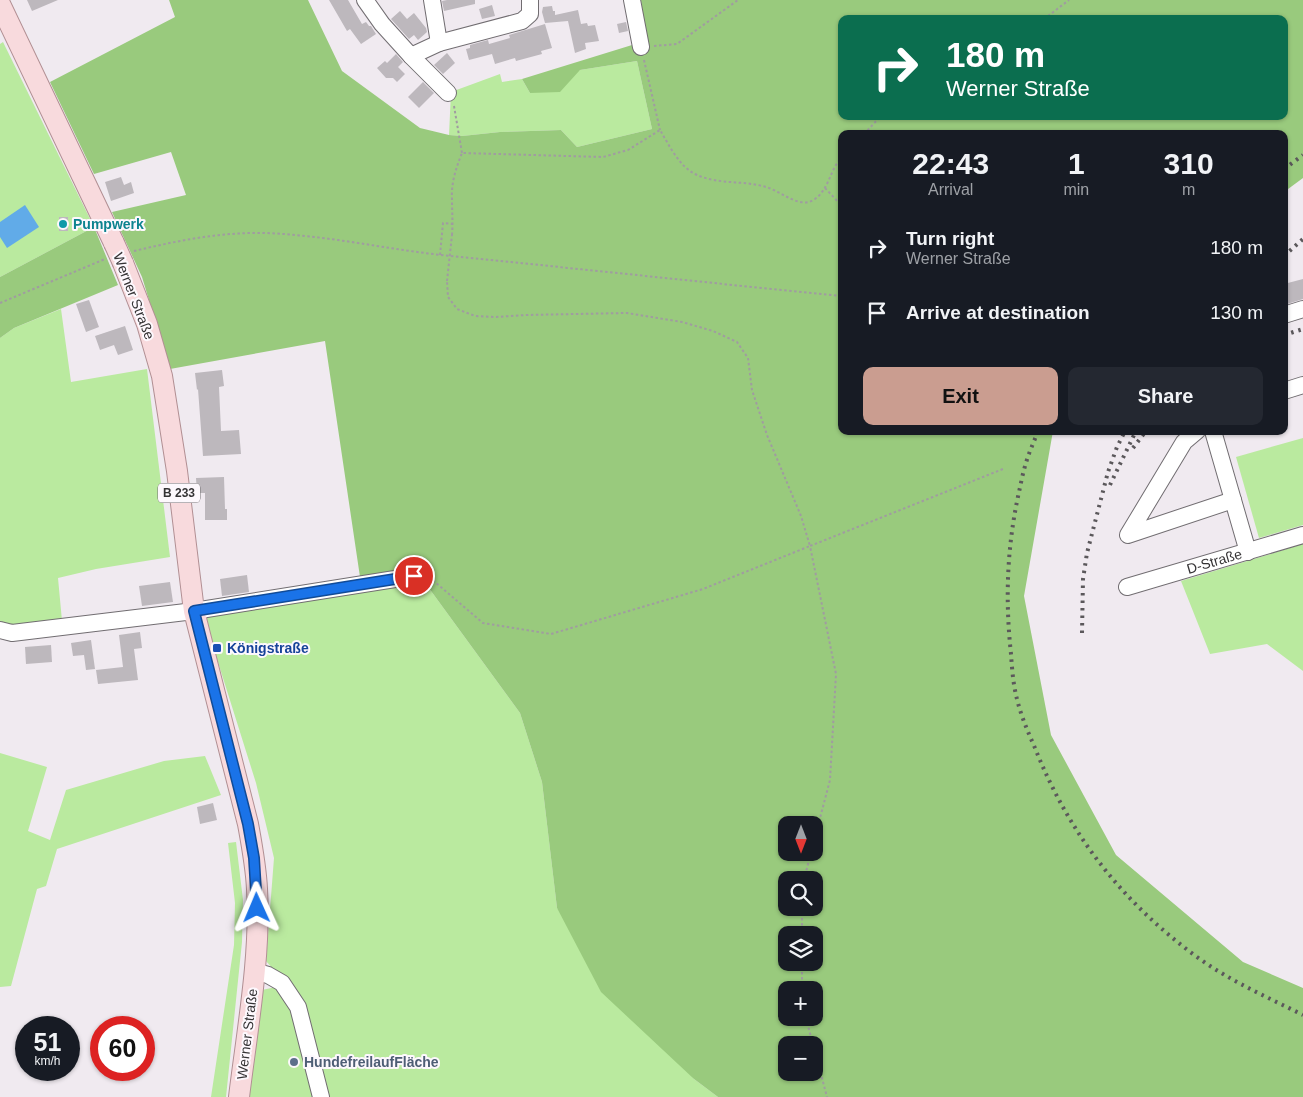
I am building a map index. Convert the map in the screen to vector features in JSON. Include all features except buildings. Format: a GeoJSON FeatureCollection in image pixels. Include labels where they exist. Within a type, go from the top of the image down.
{"type":"FeatureCollection","features":[{"type":"Feature","properties":{"kind":"main road","name":"Werner Straße"},"geometry":{"type":"LineString","coordinates":[[0,4],[121,253],[147,324],[165,391],[194,611],[248,824],[254,858],[257,890],[257,927],[254,971],[239,1097]]}},
{"type":"Feature","properties":{"kind":"street"},"geometry":{"type":"LineString","coordinates":[[365,0],[382,24],[448,93]]}},
{"type":"Feature","properties":{"kind":"street"},"geometry":{"type":"LineString","coordinates":[[432,0],[439,43]]}},
{"type":"Feature","properties":{"kind":"street"},"geometry":{"type":"LineString","coordinates":[[411,56],[439,43],[522,21],[530,14],[530,0]]}},
{"type":"Feature","properties":{"kind":"street"},"geometry":{"type":"LineString","coordinates":[[632,0],[641,46]]}},
{"type":"Feature","properties":{"kind":"street"},"geometry":{"type":"LineString","coordinates":[[1288,314],[1303,309]]}},
{"type":"Feature","properties":{"kind":"street"},"geometry":{"type":"LineString","coordinates":[[1288,390],[1303,385]]}},
{"type":"Feature","properties":{"kind":"street"},"geometry":{"type":"LineString","coordinates":[[1192,435],[1184,442],[1128,535],[1233,500]]}},
{"type":"Feature","properties":{"kind":"street"},"geometry":{"type":"LineString","coordinates":[[1214,435],[1248,552]]}},
{"type":"Feature","properties":{"kind":"street","name":"D-Straße"},"geometry":{"type":"LineString","coordinates":[[1127,587],[1303,535]]}},
{"type":"Feature","properties":{"kind":"street"},"geometry":{"type":"LineString","coordinates":[[0,630],[12,633],[194,611],[414,576]]}},
{"type":"Feature","properties":{"kind":"street","name":"Werner Straße"},"geometry":{"type":"LineString","coordinates":[[254,971],[268,975],[282,984],[298,1007],[321,1097]]}},
{"type":"Feature","properties":{"kind":"path"},"geometry":{"type":"LineString","coordinates":[[738,0],[677,44],[641,46],[660,130],[679,160],[694,174],[713,180],[746,182],[768,187],[802,203],[814,200],[825,188],[838,162]]}},
{"type":"Feature","properties":{"kind":"path"},"geometry":{"type":"LineString","coordinates":[[1049,15],[1069,0]]}},
{"type":"Feature","properties":{"kind":"path"},"geometry":{"type":"LineString","coordinates":[[448,93],[453,102],[462,153],[454,173],[452,197],[453,224],[447,281],[448,297],[457,309],[475,316],[628,313],[682,322],[713,331],[737,342],[748,358],[752,390],[767,435],[801,516],[810,546],[836,674],[830,780],[821,816]]}},
{"type":"Feature","properties":{"kind":"path"},"geometry":{"type":"LineString","coordinates":[[868,130],[876,120]]}},
{"type":"Feature","properties":{"kind":"path"},"geometry":{"type":"LineString","coordinates":[[462,153],[602,157],[628,150],[660,130]]}},
{"type":"Feature","properties":{"kind":"path"},"geometry":{"type":"LineString","coordinates":[[825,188],[838,202]]}},
{"type":"Feature","properties":{"kind":"path"},"geometry":{"type":"LineString","coordinates":[[440,255],[443,223],[453,224]]}},
{"type":"Feature","properties":{"kind":"path"},"geometry":{"type":"LineString","coordinates":[[121,253],[170,242],[218,235],[264,233],[326,239],[440,255],[838,296]]}},
{"type":"Feature","properties":{"kind":"path"},"geometry":{"type":"LineString","coordinates":[[0,303],[99,261]]}},
{"type":"Feature","properties":{"kind":"path"},"geometry":{"type":"LineString","coordinates":[[414,576],[425,574],[483,623],[551,634],[703,589],[1003,469]]}},
{"type":"Feature","properties":{"kind":"path"},"geometry":{"type":"LineString","coordinates":[[822,1081],[826,1097]]}},
{"type":"Feature","properties":{"kind":"green space"},"geometry":{"type":"Polygon","coordinates":[[[169,0],[308,0],[342,71],[420,128],[462,136],[500,132],[561,130],[577,147],[652,129],[637,61],[580,70],[560,92],[530,93],[522,79],[645,41],[641,0],[1303,0],[1303,178],[1288,189],[1288,130],[838,130],[838,435],[1052,435],[1024,596],[1051,735],[1116,855],[1243,962],[1303,988],[1303,1097],[718,1097],[694,1079],[601,992],[557,908],[542,782],[520,713],[415,569],[360,577],[325,341],[170,369],[142,277],[112,212],[186,195],[171,152],[94,174],[50,82],[175,17],[169,0]]]}},
{"type":"Feature","properties":{"kind":"green space"},"geometry":{"type":"Polygon","coordinates":[[[3,42],[94,227],[0,277],[0,44],[3,42]]]}},
{"type":"Feature","properties":{"kind":"green space"},"geometry":{"type":"Polygon","coordinates":[[[637,61],[652,129],[577,147],[561,130],[500,132],[462,136],[449,135],[451,92],[500,74],[502,82],[522,79],[530,93],[580,70],[637,61]]]}},
{"type":"Feature","properties":{"kind":"green space"},"geometry":{"type":"Polygon","coordinates":[[[94,227],[118,285],[14,328],[0,338],[0,277],[94,227]]]}},
{"type":"Feature","properties":{"kind":"green space"},"geometry":{"type":"Polygon","coordinates":[[[61,309],[71,382],[147,369],[170,557],[96,569],[58,578],[62,621],[17,628],[0,625],[0,338],[14,328],[61,309]]]}},
{"type":"Feature","properties":{"kind":"green space"},"geometry":{"type":"Polygon","coordinates":[[[1303,438],[1303,525],[1259,538],[1236,457],[1303,438]]]}},
{"type":"Feature","properties":{"kind":"green space"},"geometry":{"type":"Polygon","coordinates":[[[1303,544],[1303,671],[1267,644],[1210,654],[1181,581],[1303,544]]]}},
{"type":"Feature","properties":{"kind":"green space"},"geometry":{"type":"Polygon","coordinates":[[[415,569],[520,713],[542,782],[557,908],[694,1079],[718,1097],[325,1097],[303,1003],[266,961],[274,858],[256,783],[201,608],[415,569]]]}},
{"type":"Feature","properties":{"kind":"green space"},"geometry":{"type":"Polygon","coordinates":[[[0,753],[47,767],[28,831],[50,840],[66,790],[164,761],[205,756],[221,795],[57,849],[46,886],[37,889],[11,986],[0,987],[0,753]]]}},
{"type":"Feature","properties":{"kind":"green space"},"geometry":{"type":"Polygon","coordinates":[[[236,842],[243,900],[242,942],[226,1097],[211,1097],[234,945],[235,903],[228,843],[236,842]]]}},
{"type":"Feature","properties":{"kind":"green space"},"geometry":{"type":"Polygon","coordinates":[[[276,987],[296,1014],[315,1097],[249,1097],[262,990],[276,987]]]}},
{"type":"Feature","properties":{"kind":"water"},"geometry":{"type":"Polygon","coordinates":[[[25,205],[39,227],[7,248],[0,237],[0,222],[25,205]]]}},
{"type":"Feature","properties":{"kind":"railway"},"geometry":{"type":"LineString","coordinates":[[1288,166],[1303,155]]}},
{"type":"Feature","properties":{"kind":"railway"},"geometry":{"type":"LineString","coordinates":[[1288,252],[1303,239]]}},
{"type":"Feature","properties":{"kind":"railway"},"geometry":{"type":"LineString","coordinates":[[1288,334],[1303,329]]}},
{"type":"Feature","properties":{"kind":"railway"},"geometry":{"type":"LineString","coordinates":[[1036,435],[1025,466],[1015,512],[1008,573],[1008,613],[1013,676],[1017,699],[1025,724],[1049,779],[1081,837],[1122,889],[1145,913],[1170,936],[1222,974],[1303,1015]]}},
{"type":"Feature","properties":{"kind":"railway"},"geometry":{"type":"LineString","coordinates":[[1082,633],[1083,579],[1087,553],[1108,472],[1123,435]]}},
{"type":"Feature","properties":{"kind":"railway"},"geometry":{"type":"LineString","coordinates":[[1110,485],[1134,435]]}},
{"type":"Feature","properties":{"kind":"railway"},"geometry":{"type":"LineString","coordinates":[[1133,448],[1143,435]]}},
{"type":"Feature","properties":{"kind":"place","name":"Pumpwerk"},"geometry":{"type":"Point","coordinates":[63,224]}},
{"type":"Feature","properties":{"kind":"place","name":"Königstraße"},"geometry":{"type":"Point","coordinates":[217,648]}},
{"type":"Feature","properties":{"kind":"place","name":"HundefreilaufFläche"},"geometry":{"type":"Point","coordinates":[294,1062]}},
{"type":"Feature","properties":{"kind":"route"},"geometry":{"type":"LineString","coordinates":[[257,908],[254,858],[248,824],[194,611],[414,576]]}}]}
